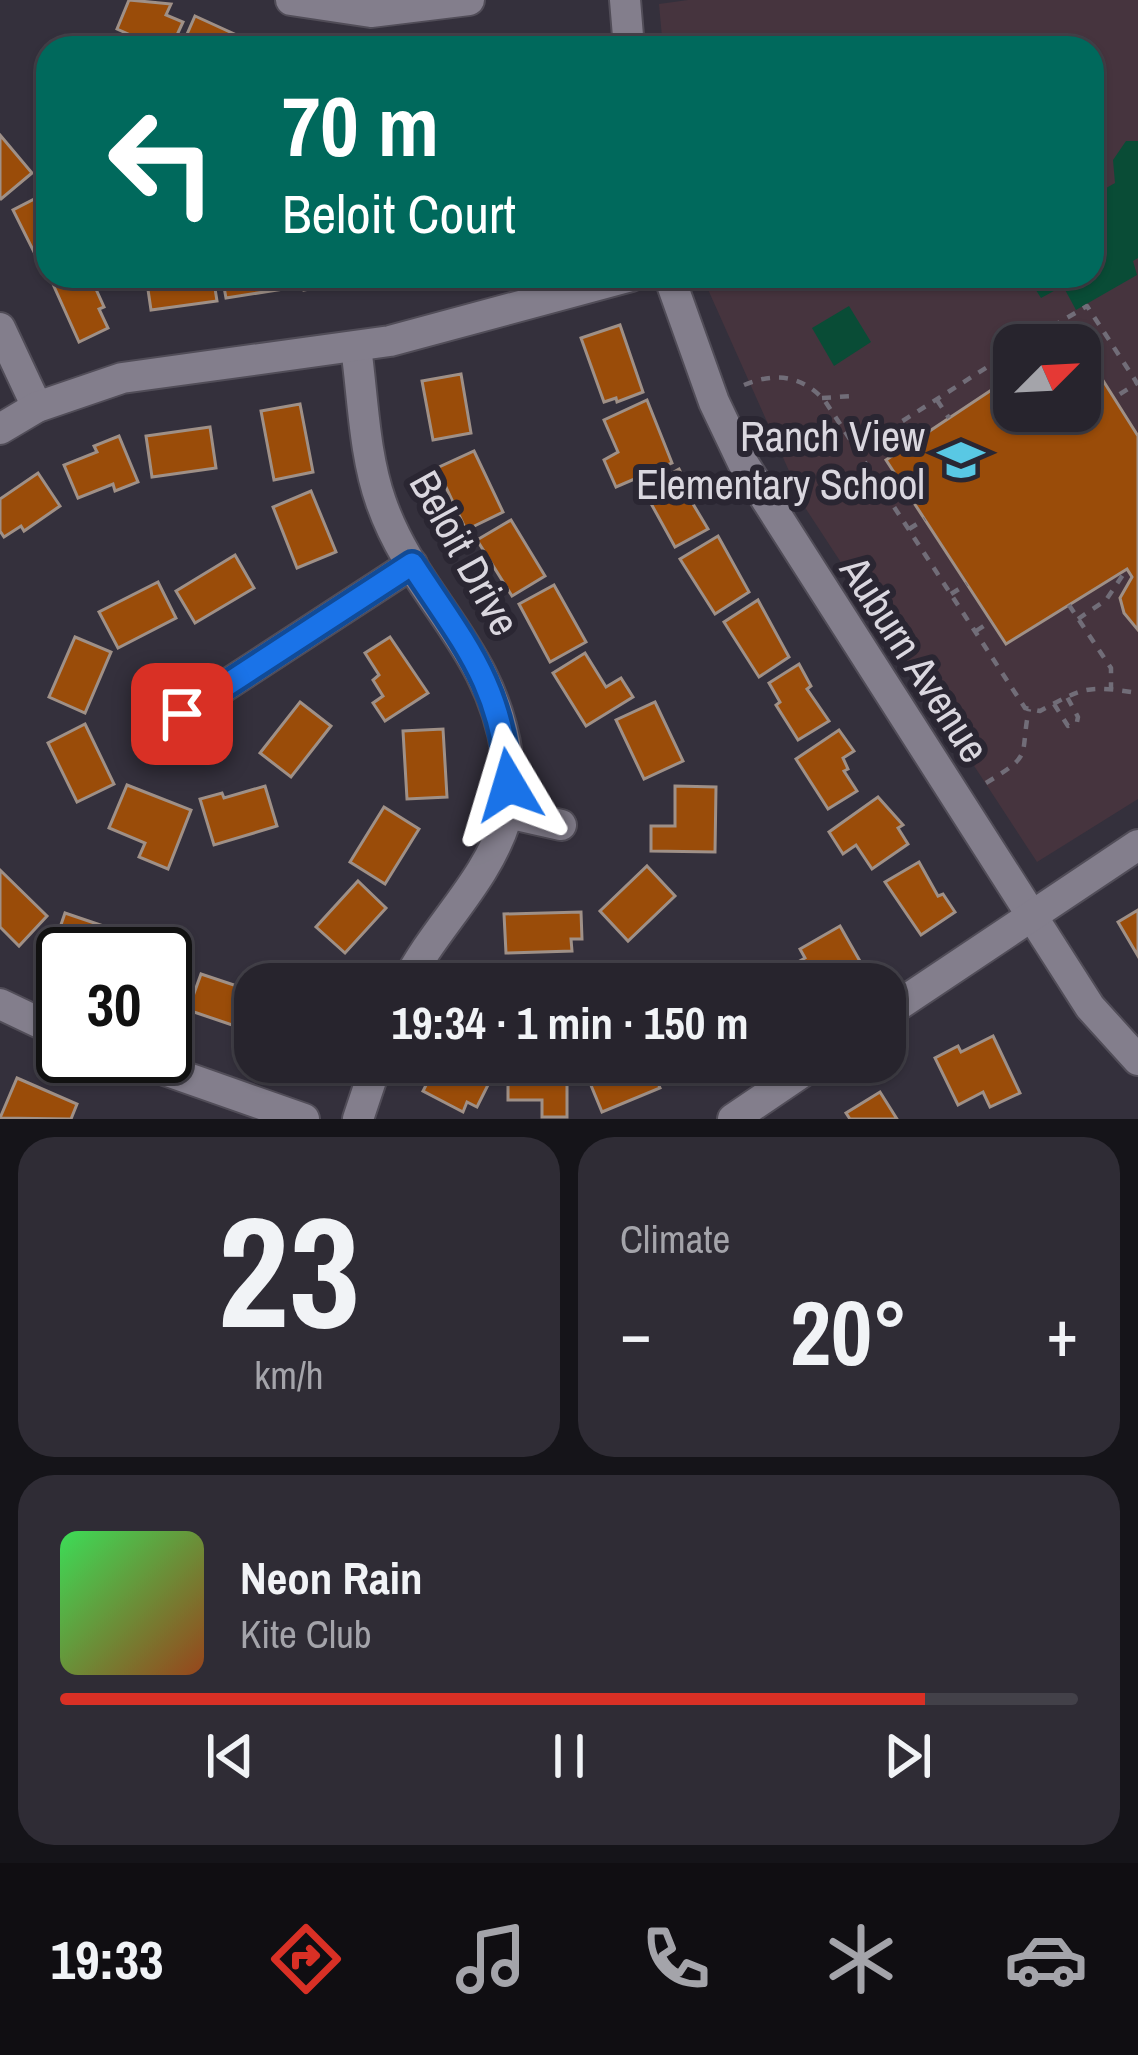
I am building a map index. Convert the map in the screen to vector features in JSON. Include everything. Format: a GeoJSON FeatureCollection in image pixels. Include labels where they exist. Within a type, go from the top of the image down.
{"type":"FeatureCollection","features":[{"type":"Feature","properties":{"kind":"street"},"geometry":{"type":"LineString","coordinates":[[291,0],[351,12],[469,0]]}},
{"type":"Feature","properties":{"kind":"street"},"geometry":{"type":"LineString","coordinates":[[625,0],[628,36]]}},
{"type":"Feature","properties":{"kind":"street"},"geometry":{"type":"LineString","coordinates":[[0,429],[37,407],[122,378],[356,347],[585,288]]}},
{"type":"Feature","properties":{"kind":"street","name":"Auburn Avenue"},"geometry":{"type":"LineString","coordinates":[[673,288],[699,365],[743,464],[1090,1007],[1138,1060]]}},
{"type":"Feature","properties":{"kind":"street"},"geometry":{"type":"LineString","coordinates":[[0,328],[37,407]]}},
{"type":"Feature","properties":{"kind":"street","name":"Beloit Drive"},"geometry":{"type":"LineString","coordinates":[[356,347],[380,500],[412,564],[480,667],[495,700],[508,760],[508,813],[494,851],[420,963]]}},
{"type":"Feature","properties":{"kind":"street"},"geometry":{"type":"LineString","coordinates":[[182,714],[412,564]]}},
{"type":"Feature","properties":{"kind":"street"},"geometry":{"type":"LineString","coordinates":[[508,813],[561,824]]}},
{"type":"Feature","properties":{"kind":"street"},"geometry":{"type":"LineString","coordinates":[[906,1000],[1138,845]]}},
{"type":"Feature","properties":{"kind":"street"},"geometry":{"type":"LineString","coordinates":[[0,1004],[36,1021]]}},
{"type":"Feature","properties":{"kind":"street"},"geometry":{"type":"LineString","coordinates":[[192,1080],[304,1119]]}},
{"type":"Feature","properties":{"kind":"street"},"geometry":{"type":"LineString","coordinates":[[358,1119],[370,1083]]}},
{"type":"Feature","properties":{"kind":"street"},"geometry":{"type":"LineString","coordinates":[[733,1119],[766,1111],[795,1083]]}},
{"type":"Feature","properties":{"kind":"path"},"geometry":{"type":"LineString","coordinates":[[1055,324],[1087,306],[1099,324]]}},
{"type":"Feature","properties":{"kind":"path"},"geometry":{"type":"LineString","coordinates":[[1101,328],[1137,383],[1114,398]]}},
{"type":"Feature","properties":{"kind":"path"},"geometry":{"type":"LineString","coordinates":[[857,450],[993,363]]}},
{"type":"Feature","properties":{"kind":"path"},"geometry":{"type":"LineString","coordinates":[[744,385],[766,377],[793,378],[822,398],[1029,710],[1040,711],[1089,687],[1138,693]]}},
{"type":"Feature","properties":{"kind":"path"},"geometry":{"type":"LineString","coordinates":[[822,398],[851,396]]}},
{"type":"Feature","properties":{"kind":"path"},"geometry":{"type":"LineString","coordinates":[[937,400],[949,418]]}},
{"type":"Feature","properties":{"kind":"path"},"geometry":{"type":"LineString","coordinates":[[884,491],[900,482]]}},
{"type":"Feature","properties":{"kind":"path"},"geometry":{"type":"LineString","coordinates":[[909,529],[925,519]]}},
{"type":"Feature","properties":{"kind":"path"},"geometry":{"type":"LineString","coordinates":[[1078,619],[1106,600],[1127,569]]}},
{"type":"Feature","properties":{"kind":"path"},"geometry":{"type":"LineString","coordinates":[[951,594],[967,584]]}},
{"type":"Feature","properties":{"kind":"path"},"geometry":{"type":"LineString","coordinates":[[1069,605],[1111,668],[1111,688]]}},
{"type":"Feature","properties":{"kind":"path"},"geometry":{"type":"LineString","coordinates":[[975,632],[991,621]]}},
{"type":"Feature","properties":{"kind":"path"},"geometry":{"type":"LineString","coordinates":[[1054,703],[1068,726],[1077,722],[1066,695]]}},
{"type":"Feature","properties":{"kind":"path"},"geometry":{"type":"LineString","coordinates":[[986,783],[1023,754],[1029,710]]}},
{"type":"Feature","properties":{"kind":"shaded area","name":"Ranch View Elementary School"},"geometry":{"type":"Polygon","coordinates":[[[688,0],[1138,0],[1138,799],[1037,862],[806,509],[707,288],[1104,288],[1104,36],[662,36],[659,4],[688,0]]]}},
{"type":"Feature","properties":{"kind":"green space"},"geometry":{"type":"Polygon","coordinates":[[[1126,141],[1138,141],[1138,258],[1133,261],[1137,275],[1076,310],[1064,288],[1104,288],[1104,189],[1115,183],[1113,160],[1126,141]]]}},
{"type":"Feature","properties":{"kind":"green space"},"geometry":{"type":"Polygon","coordinates":[[[1035,288],[1059,288],[1041,298],[1035,288]]]}},
{"type":"Feature","properties":{"kind":"green space"},"geometry":{"type":"Polygon","coordinates":[[[849,306],[871,342],[834,366],[812,328],[849,306]]]}},
{"type":"Feature","properties":{"kind":"building"},"geometry":{"type":"Polygon","coordinates":[[[129,0],[171,4],[166,15],[183,22],[177,36],[133,36],[117,29],[129,0]]]}},
{"type":"Feature","properties":{"kind":"building"},"geometry":{"type":"Polygon","coordinates":[[[195,16],[239,36],[186,36],[195,16]]]}},
{"type":"Feature","properties":{"kind":"building"},"geometry":{"type":"Polygon","coordinates":[[[0,135],[32,173],[1,199],[0,198],[0,135]]]}},
{"type":"Feature","properties":{"kind":"building"},"geometry":{"type":"Polygon","coordinates":[[[36,198],[36,256],[13,210],[36,198]]]}},
{"type":"Feature","properties":{"kind":"building"},"geometry":{"type":"Polygon","coordinates":[[[55,288],[95,288],[104,307],[99,309],[108,328],[79,342],[55,288]]]}},
{"type":"Feature","properties":{"kind":"building"},"geometry":{"type":"Polygon","coordinates":[[[148,288],[215,288],[217,301],[151,310],[148,288]]]}},
{"type":"Feature","properties":{"kind":"building"},"geometry":{"type":"Polygon","coordinates":[[[224,288],[290,288],[226,298],[224,288]]]}},
{"type":"Feature","properties":{"kind":"building"},"geometry":{"type":"Polygon","coordinates":[[[620,325],[643,392],[604,402],[581,338],[620,325]]]}},
{"type":"Feature","properties":{"kind":"building"},"geometry":{"type":"Polygon","coordinates":[[[461,374],[471,433],[433,440],[422,381],[461,374]]]}},
{"type":"Feature","properties":{"kind":"building"},"geometry":{"type":"Polygon","coordinates":[[[1101,377],[1138,436],[1138,630],[1124,613],[1120,598],[1132,577],[1127,569],[1006,644],[886,460],[993,389],[993,432],[1101,432],[1101,377]]]}},
{"type":"Feature","properties":{"kind":"building"},"geometry":{"type":"Polygon","coordinates":[[[647,400],[672,463],[616,487],[604,460],[618,452],[604,420],[647,400]]]}},
{"type":"Feature","properties":{"kind":"building"},"geometry":{"type":"Polygon","coordinates":[[[300,404],[313,472],[274,480],[261,411],[300,404]]]}},
{"type":"Feature","properties":{"kind":"building"},"geometry":{"type":"Polygon","coordinates":[[[210,427],[216,468],[152,477],[146,436],[210,427]]]}},
{"type":"Feature","properties":{"kind":"building"},"geometry":{"type":"Polygon","coordinates":[[[119,436],[138,482],[115,491],[113,484],[78,498],[64,465],[97,452],[94,446],[119,436]]]}},
{"type":"Feature","properties":{"kind":"building"},"geometry":{"type":"Polygon","coordinates":[[[474,451],[503,512],[466,530],[437,468],[474,451]]]}},
{"type":"Feature","properties":{"kind":"building"},"geometry":{"type":"Polygon","coordinates":[[[679,469],[687,494],[708,529],[675,547],[643,489],[679,469]]]}},
{"type":"Feature","properties":{"kind":"building"},"geometry":{"type":"Polygon","coordinates":[[[38,473],[60,506],[24,531],[21,526],[4,537],[0,499],[38,473]]]}},
{"type":"Feature","properties":{"kind":"building"},"geometry":{"type":"Polygon","coordinates":[[[311,491],[336,552],[297,568],[273,507],[311,491]]]}},
{"type":"Feature","properties":{"kind":"building"},"geometry":{"type":"Polygon","coordinates":[[[511,520],[545,576],[512,596],[477,540],[511,520]]]}},
{"type":"Feature","properties":{"kind":"building"},"geometry":{"type":"Polygon","coordinates":[[[718,536],[749,592],[715,614],[680,559],[718,536]]]}},
{"type":"Feature","properties":{"kind":"building"},"geometry":{"type":"Polygon","coordinates":[[[235,555],[254,588],[195,623],[176,591],[235,555]]]}},
{"type":"Feature","properties":{"kind":"building"},"geometry":{"type":"Polygon","coordinates":[[[158,582],[176,618],[118,648],[99,612],[158,582]]]}},
{"type":"Feature","properties":{"kind":"building"},"geometry":{"type":"Polygon","coordinates":[[[554,585],[586,642],[550,662],[519,604],[554,585]]]}},
{"type":"Feature","properties":{"kind":"building"},"geometry":{"type":"Polygon","coordinates":[[[758,600],[789,657],[759,677],[724,622],[758,600]]]}},
{"type":"Feature","properties":{"kind":"building"},"geometry":{"type":"Polygon","coordinates":[[[75,637],[111,652],[85,713],[49,697],[75,637]]]}},
{"type":"Feature","properties":{"kind":"building"},"geometry":{"type":"Polygon","coordinates":[[[390,637],[428,693],[385,721],[373,703],[383,696],[373,680],[379,675],[365,653],[390,637]]]}},
{"type":"Feature","properties":{"kind":"building"},"geometry":{"type":"Polygon","coordinates":[[[585,653],[606,687],[621,678],[633,697],[586,726],[553,673],[585,653]]]}},
{"type":"Feature","properties":{"kind":"building"},"geometry":{"type":"Polygon","coordinates":[[[799,664],[811,686],[807,689],[829,721],[798,740],[776,705],[780,702],[769,683],[799,664]]]}},
{"type":"Feature","properties":{"kind":"building"},"geometry":{"type":"Polygon","coordinates":[[[300,702],[331,726],[291,777],[260,753],[300,702]]]}},
{"type":"Feature","properties":{"kind":"building"},"geometry":{"type":"Polygon","coordinates":[[[655,702],[683,761],[644,779],[616,720],[655,702]]]}},
{"type":"Feature","properties":{"kind":"building"},"geometry":{"type":"Polygon","coordinates":[[[85,724],[114,784],[77,802],[48,743],[85,724]]]}},
{"type":"Feature","properties":{"kind":"building"},"geometry":{"type":"Polygon","coordinates":[[[443,729],[447,797],[407,799],[403,731],[443,729]]]}},
{"type":"Feature","properties":{"kind":"building"},"geometry":{"type":"Polygon","coordinates":[[[839,730],[854,751],[843,758],[848,769],[844,771],[857,791],[828,809],[796,759],[839,730]]]}},
{"type":"Feature","properties":{"kind":"building"},"geometry":{"type":"Polygon","coordinates":[[[127,785],[191,810],[168,869],[139,857],[145,843],[109,828],[127,785]]]}},
{"type":"Feature","properties":{"kind":"building"},"geometry":{"type":"Polygon","coordinates":[[[265,786],[277,826],[214,845],[200,799],[222,793],[224,798],[265,786]]]}},
{"type":"Feature","properties":{"kind":"building"},"geometry":{"type":"Polygon","coordinates":[[[675,786],[716,787],[715,852],[651,851],[651,826],[675,826],[675,786]]]}},
{"type":"Feature","properties":{"kind":"building"},"geometry":{"type":"Polygon","coordinates":[[[878,797],[903,825],[898,828],[908,844],[872,869],[856,845],[843,854],[829,832],[878,797]]]}},
{"type":"Feature","properties":{"kind":"building"},"geometry":{"type":"Polygon","coordinates":[[[384,807],[419,829],[385,884],[350,862],[384,807]]]}},
{"type":"Feature","properties":{"kind":"building"},"geometry":{"type":"Polygon","coordinates":[[[919,862],[938,896],[943,894],[955,912],[921,935],[885,882],[919,862]]]}},
{"type":"Feature","properties":{"kind":"building"},"geometry":{"type":"Polygon","coordinates":[[[647,866],[675,896],[628,941],[600,911],[647,866]]]}},
{"type":"Feature","properties":{"kind":"building"},"geometry":{"type":"Polygon","coordinates":[[[0,870],[47,916],[19,946],[0,927],[0,870]]]}},
{"type":"Feature","properties":{"kind":"building"},"geometry":{"type":"Polygon","coordinates":[[[358,881],[386,908],[345,953],[316,927],[358,881]]]}},
{"type":"Feature","properties":{"kind":"building"},"geometry":{"type":"Polygon","coordinates":[[[1138,910],[1138,956],[1118,922],[1138,910]]]}},
{"type":"Feature","properties":{"kind":"building"},"geometry":{"type":"Polygon","coordinates":[[[581,912],[582,939],[571,939],[572,951],[506,953],[504,914],[581,912]]]}},
{"type":"Feature","properties":{"kind":"building"},"geometry":{"type":"Polygon","coordinates":[[[65,913],[106,927],[60,927],[65,913]]]}},
{"type":"Feature","properties":{"kind":"building"},"geometry":{"type":"Polygon","coordinates":[[[840,926],[861,963],[796,963],[805,958],[800,949],[840,926]]]}},
{"type":"Feature","properties":{"kind":"building"},"geometry":{"type":"Polygon","coordinates":[[[201,974],[234,985],[234,1026],[192,1011],[201,974]]]}},
{"type":"Feature","properties":{"kind":"building"},"geometry":{"type":"Polygon","coordinates":[[[993,1036],[1020,1093],[990,1107],[983,1092],[958,1105],[935,1058],[958,1046],[961,1052],[993,1036]]]}},
{"type":"Feature","properties":{"kind":"building"},"geometry":{"type":"Polygon","coordinates":[[[17,1078],[77,1104],[71,1119],[0,1118],[17,1078]]]}},
{"type":"Feature","properties":{"kind":"building"},"geometry":{"type":"Polygon","coordinates":[[[427,1083],[489,1083],[477,1107],[467,1102],[463,1112],[423,1091],[427,1083]]]}},
{"type":"Feature","properties":{"kind":"building"},"geometry":{"type":"Polygon","coordinates":[[[508,1083],[567,1083],[567,1117],[542,1117],[542,1100],[508,1100],[508,1083]]]}},
{"type":"Feature","properties":{"kind":"building"},"geometry":{"type":"Polygon","coordinates":[[[590,1083],[658,1083],[660,1088],[602,1112],[590,1083]]]}},
{"type":"Feature","properties":{"kind":"building"},"geometry":{"type":"Polygon","coordinates":[[[880,1092],[897,1119],[850,1119],[846,1113],[880,1092]]]}},
{"type":"Feature","properties":{"kind":"place","name":"Ranch View Elementary School"},"geometry":{"type":"Point","coordinates":[961,460]}},
{"type":"Feature","properties":{"kind":"route"},"geometry":{"type":"LineString","coordinates":[[182,714],[412,564],[488,682],[502,722],[509,785]]}}]}
